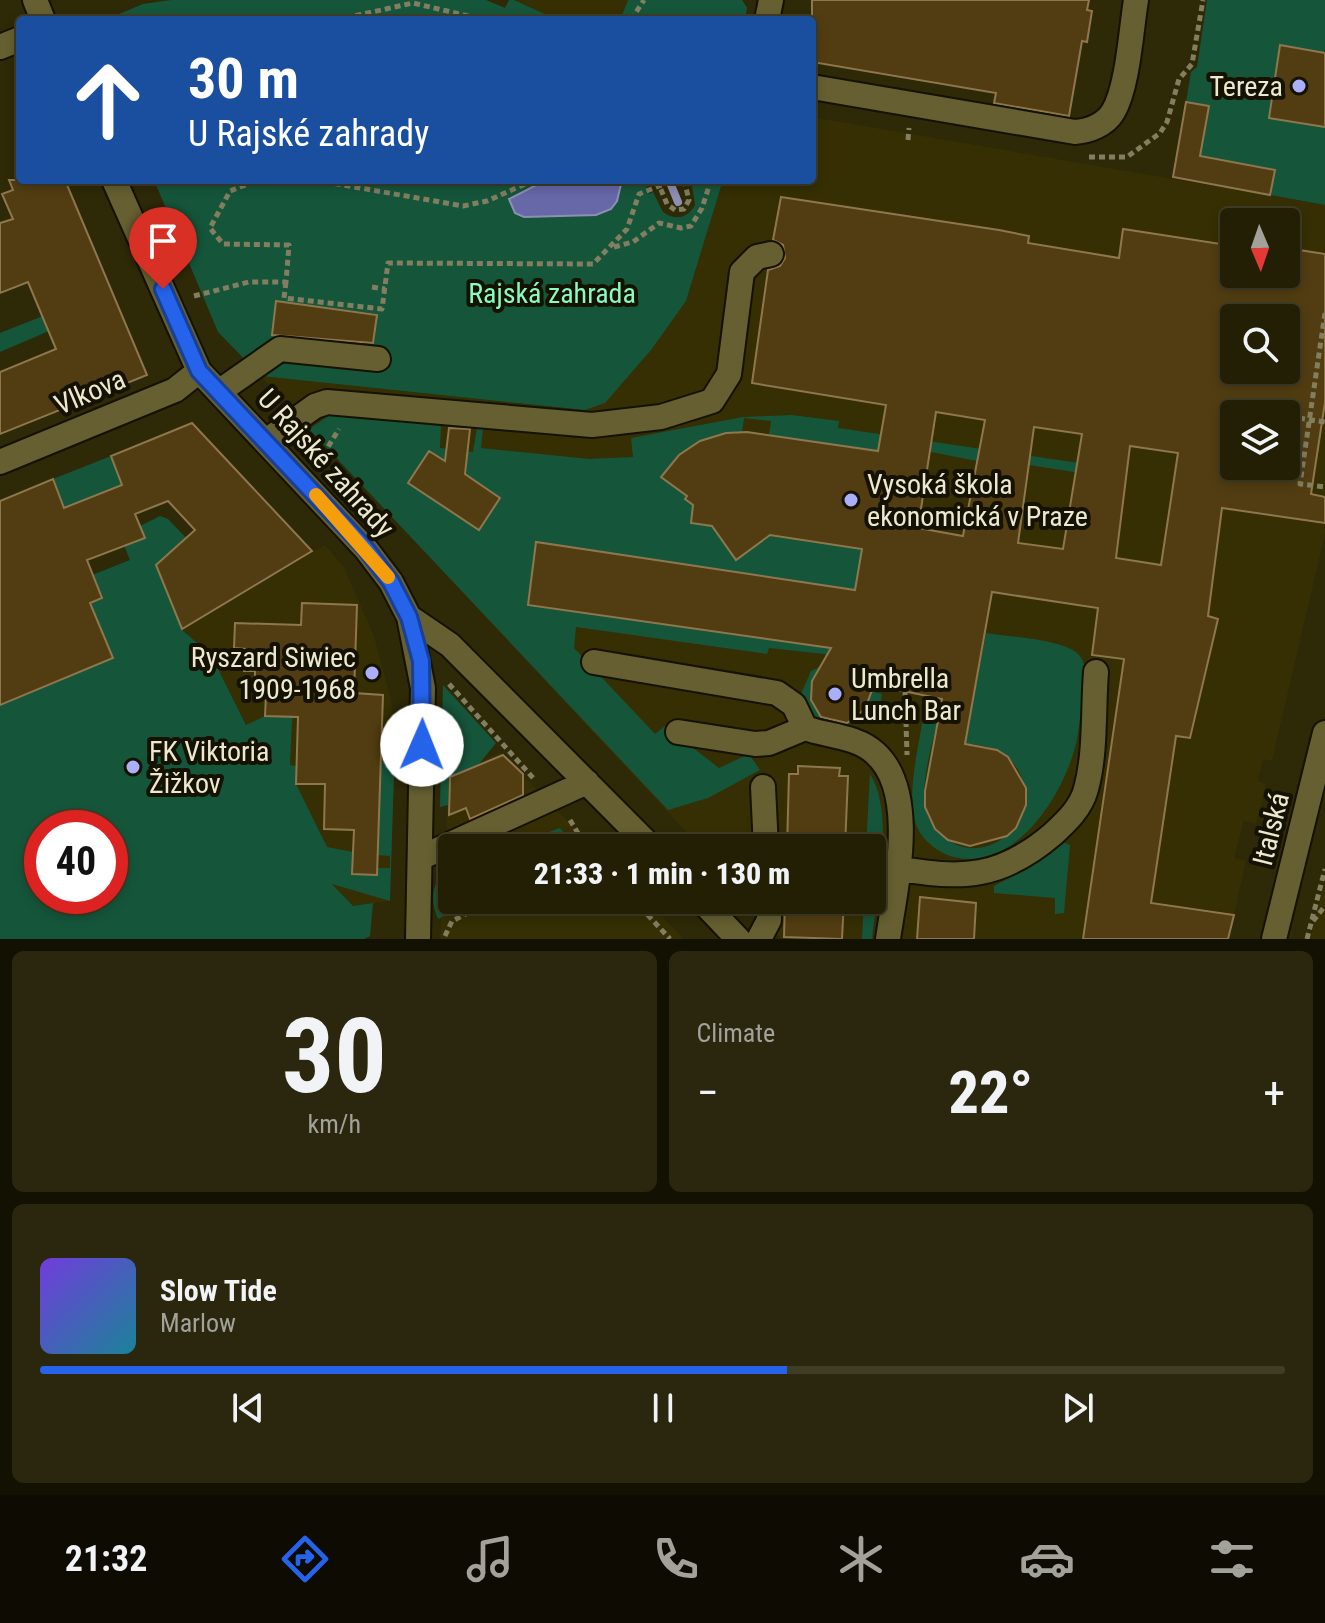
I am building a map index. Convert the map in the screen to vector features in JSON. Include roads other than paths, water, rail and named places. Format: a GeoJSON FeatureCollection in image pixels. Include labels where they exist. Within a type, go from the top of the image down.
{"type":"FeatureCollection","features":[{"type":"Feature","properties":{"kind":"street"},"geometry":{"type":"LineString","coordinates":[[816,88],[1075,132],[1087,131],[1112,113],[1118,98],[1136,0]]}},
{"type":"Feature","properties":{"kind":"street","name":"U Rajské zahrady"},"geometry":{"type":"LineString","coordinates":[[116,184],[199,371],[366,549],[391,582],[409,617],[450,645],[638,834]]}},
{"type":"Feature","properties":{"kind":"street"},"geometry":{"type":"LineString","coordinates":[[266,441],[315,406],[327,402],[592,425],[661,417],[712,401],[729,374],[742,272],[757,257],[771,254]]}},
{"type":"Feature","properties":{"kind":"street"},"geometry":{"type":"LineString","coordinates":[[220,391],[280,349],[378,359]]}},
{"type":"Feature","properties":{"kind":"street","name":"Vlkova"},"geometry":{"type":"LineString","coordinates":[[0,462],[175,390],[199,371]]}},
{"type":"Feature","properties":{"kind":"street"},"geometry":{"type":"LineString","coordinates":[[409,617],[423,688],[418,939]]}},
{"type":"Feature","properties":{"kind":"street"},"geometry":{"type":"LineString","coordinates":[[594,662],[777,693],[794,705],[805,728]]}},
{"type":"Feature","properties":{"kind":"street"},"geometry":{"type":"LineString","coordinates":[[898,868],[935,875],[983,873],[1000,868],[1035,849],[1075,812],[1086,789],[1096,672]]}},
{"type":"Feature","properties":{"kind":"street"},"geometry":{"type":"LineString","coordinates":[[678,732],[755,744],[769,743],[805,728],[861,744],[876,753],[886,768],[902,825],[888,939]]}},
{"type":"Feature","properties":{"kind":"street","name":"Italská"},"geometry":{"type":"LineString","coordinates":[[1274,939],[1325,733]]}},
{"type":"Feature","properties":{"kind":"street"},"geometry":{"type":"LineString","coordinates":[[420,858],[587,782]]}},
{"type":"Feature","properties":{"kind":"street"},"geometry":{"type":"LineString","coordinates":[[763,787],[765,834]]}},
{"type":"Feature","properties":{"kind":"street"},"geometry":{"type":"LineString","coordinates":[[714,914],[738,939]]}},
{"type":"Feature","properties":{"kind":"street"},"geometry":{"type":"LineString","coordinates":[[759,939],[769,914]]}},
{"type":"Feature","properties":{"kind":"water"},"geometry":{"type":"Polygon","coordinates":[[[538,184],[621,184],[617,201],[611,209],[596,215],[524,217],[515,213],[509,199],[538,184]]]}},
{"type":"Feature","properties":{"kind":"waterway"},"geometry":{"type":"LineString","coordinates":[[671,184],[678,202]]}},
{"type":"Feature","properties":{"kind":"place","name":"Tereza"},"geometry":{"type":"Point","coordinates":[1299,86]}},
{"type":"Feature","properties":{"kind":"place","name":"Vysoká škola ekonomická v Praze"},"geometry":{"type":"Point","coordinates":[851,500]}},
{"type":"Feature","properties":{"kind":"place","name":"Ryszard Siwiec 1909-1968"},"geometry":{"type":"Point","coordinates":[372,673]}},
{"type":"Feature","properties":{"kind":"place","name":"Umbrella Lunch Bar"},"geometry":{"type":"Point","coordinates":[835,694]}},
{"type":"Feature","properties":{"kind":"place","name":"FK Viktoria Žižkov"},"geometry":{"type":"Point","coordinates":[133,767]}},
{"type":"Feature","properties":{"kind":"park label","name":"Rajská zahrada"},"geometry":{"type":"Point","coordinates":[552,293]}}]}
